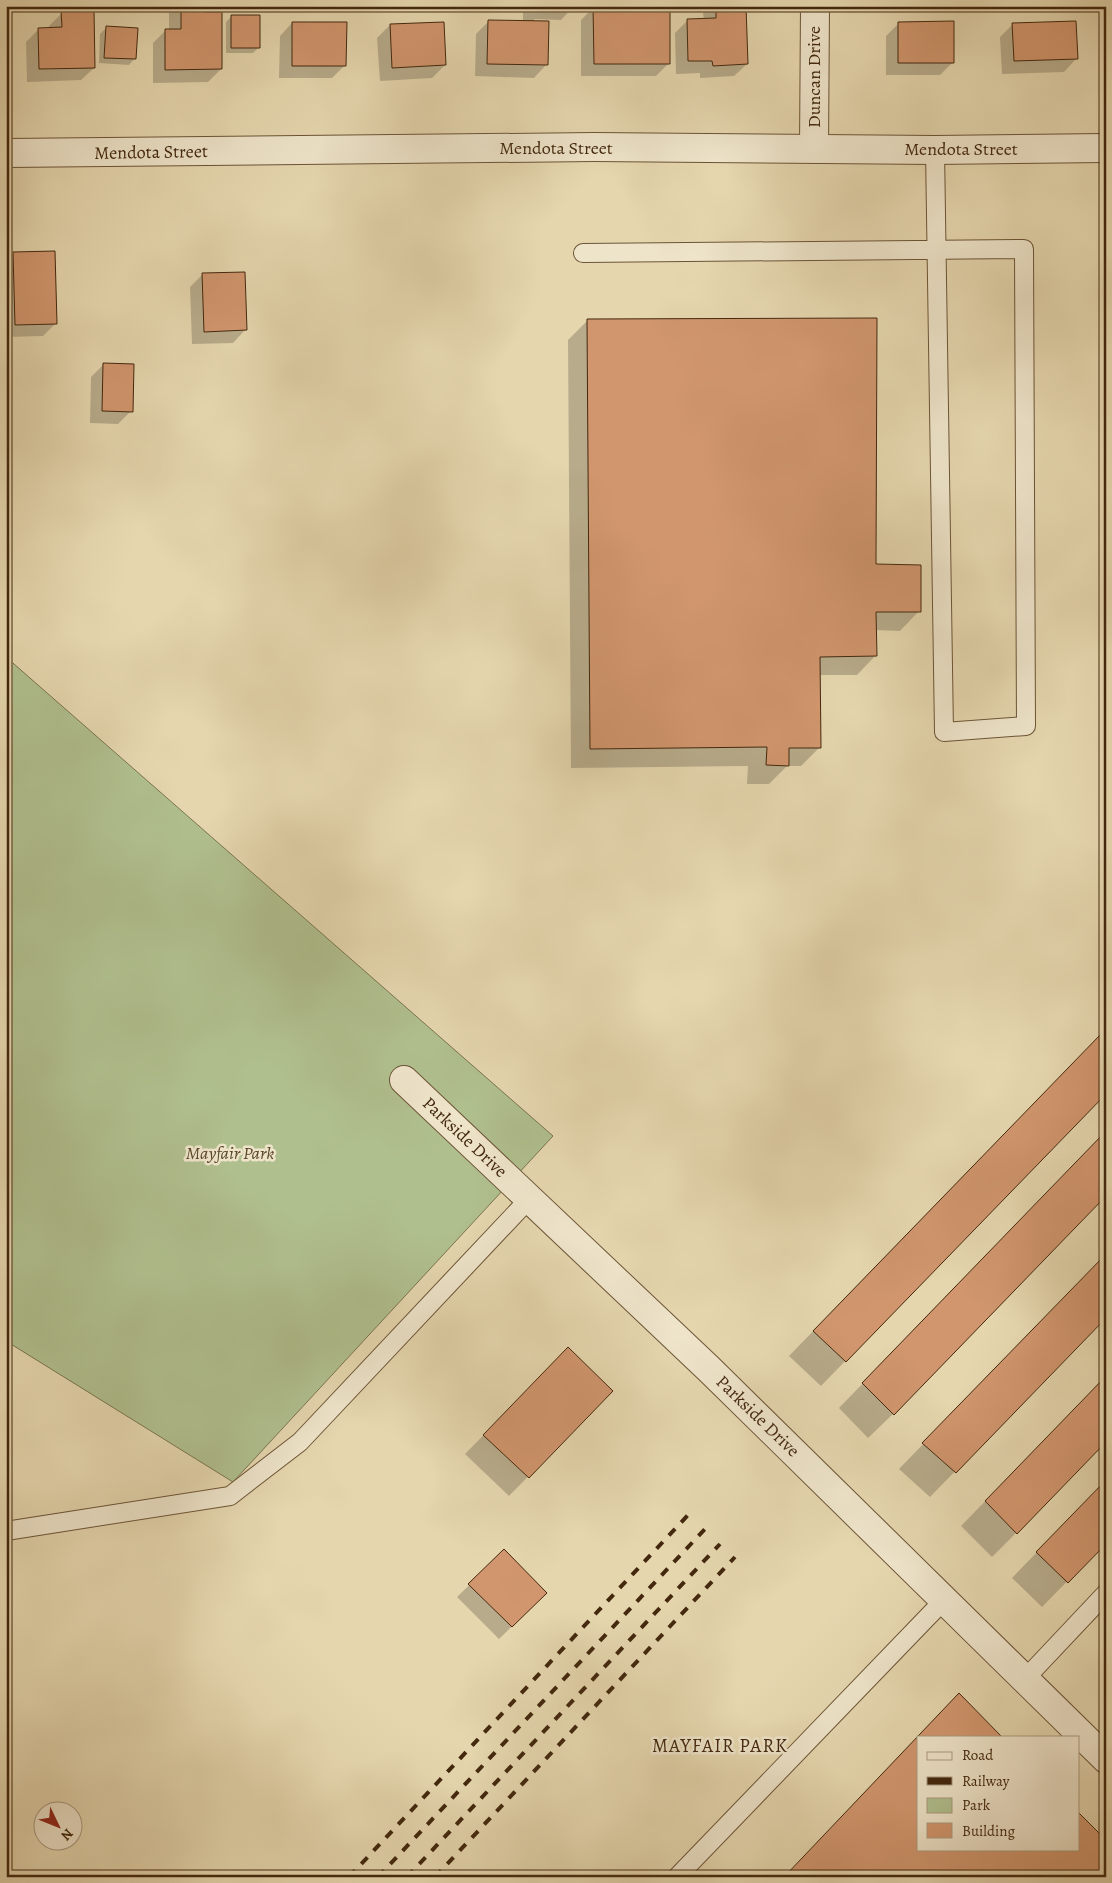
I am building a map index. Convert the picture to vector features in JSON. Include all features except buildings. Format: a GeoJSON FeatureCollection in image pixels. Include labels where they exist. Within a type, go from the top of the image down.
{"type":"FeatureCollection","features":[{"type":"Feature","properties":{"kind":"street","name":"Duncan Drive"},"geometry":{"type":"LineString","coordinates":[[814,149],[815,6]]}},
{"type":"Feature","properties":{"kind":"street","name":"Mendota Street"},"geometry":{"type":"LineString","coordinates":[[6,153],[594,147],[934,150],[1106,148]]}},
{"type":"Feature","properties":{"kind":"street","name":"Parkside Drive"},"geometry":{"type":"LineString","coordinates":[[404,1080],[530,1198],[945,1599],[1024,1680],[1102,1749]]}},
{"type":"Feature","properties":{"kind":"lane"},"geometry":{"type":"LineString","coordinates":[[584,253],[936,251],[1024,249],[1026,726],[944,732],[936,251],[934,150]]}},
{"type":"Feature","properties":{"kind":"lane"},"geometry":{"type":"LineString","coordinates":[[6,1531],[230,1496],[300,1442],[530,1198]]}},
{"type":"Feature","properties":{"kind":"lane"},"geometry":{"type":"LineString","coordinates":[[1024,1680],[1106,1593]]}},
{"type":"Feature","properties":{"kind":"lane"},"geometry":{"type":"LineString","coordinates":[[677,1877],[945,1599]]}},
{"type":"Feature","properties":{"kind":"green space","name":"Mayfair Park"},"geometry":{"type":"Polygon","coordinates":[[[6,657],[553,1136],[233,1482],[6,1341],[6,657]]]}},
{"type":"Feature","properties":{"kind":"railway"},"geometry":{"type":"LineString","coordinates":[[349,1877],[689,1514]]}},
{"type":"Feature","properties":{"kind":"railway"},"geometry":{"type":"LineString","coordinates":[[378,1877],[705,1529]]}},
{"type":"Feature","properties":{"kind":"railway"},"geometry":{"type":"LineString","coordinates":[[407,1877],[720,1544]]}},
{"type":"Feature","properties":{"kind":"railway"},"geometry":{"type":"LineString","coordinates":[[435,1877],[735,1557]]}},
{"type":"Feature","properties":{"kind":"district","name":"MAYFAIR PARK"},"geometry":{"type":"Point","coordinates":[720,1746]}}]}
